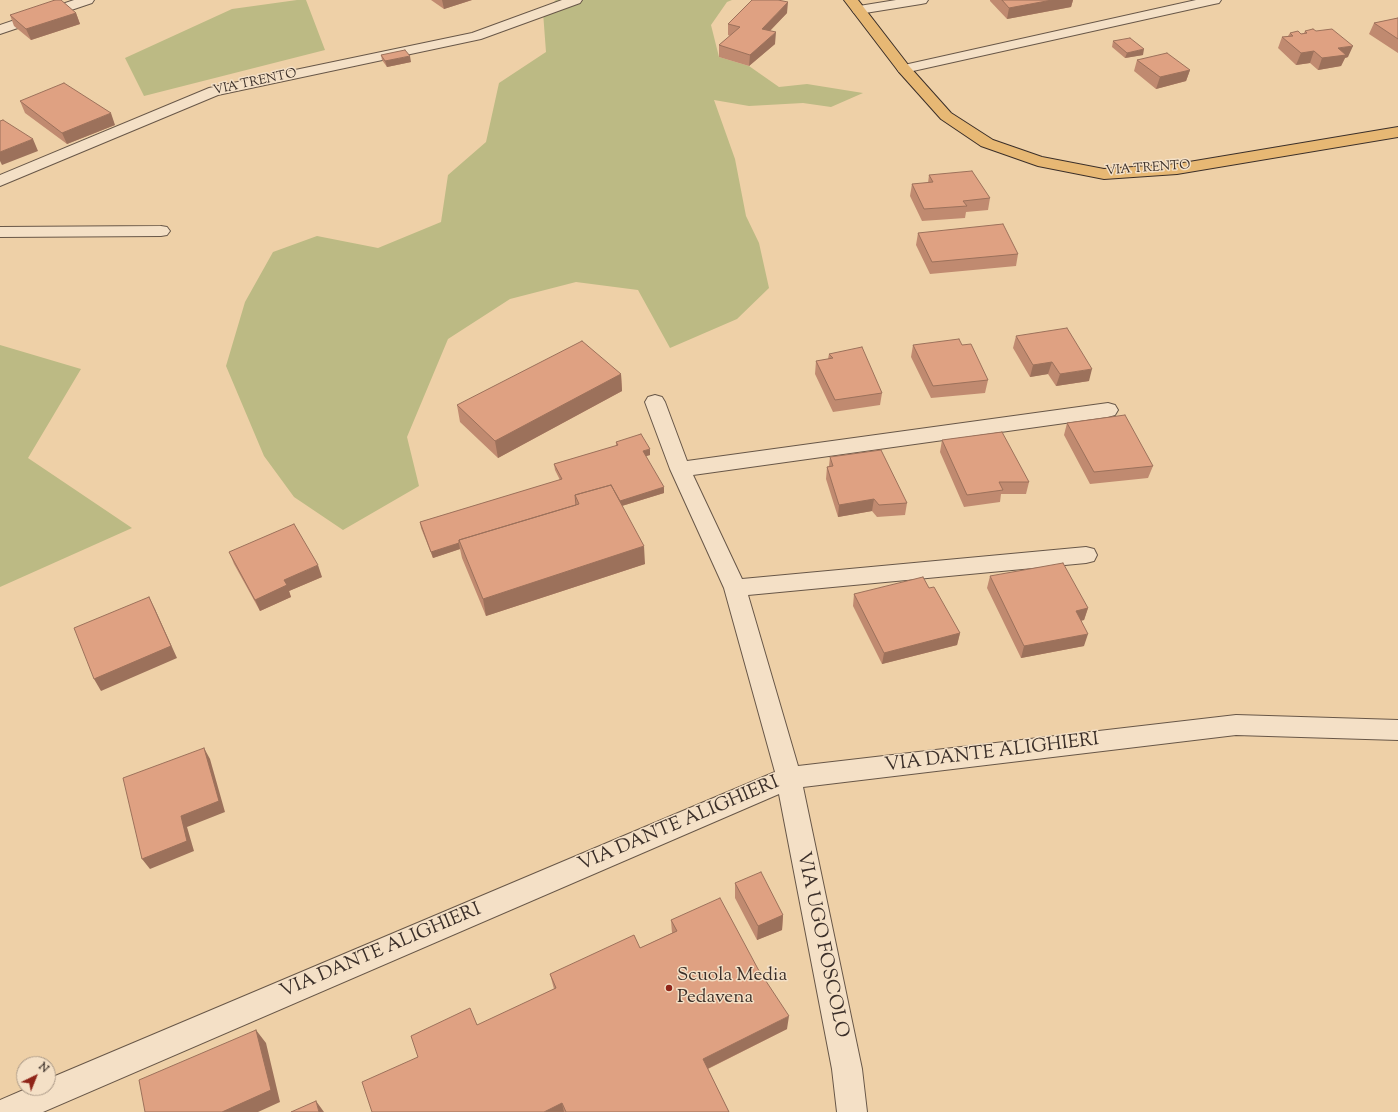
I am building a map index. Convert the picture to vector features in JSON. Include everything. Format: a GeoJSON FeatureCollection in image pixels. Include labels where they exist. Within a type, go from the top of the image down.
{"type":"FeatureCollection","features":[{"type":"Feature","properties":{"kind":"main road","name":"VIA TRENTO"},"geometry":{"type":"LineString","coordinates":[[855,5],[904,69],[946,116],[987,143],[1038,161],[1104,174],[1177,169],[1398,132]]}},
{"type":"Feature","properties":{"kind":"street"},"geometry":{"type":"LineString","coordinates":[[0,30],[87,0]]}},
{"type":"Feature","properties":{"kind":"street","name":"VIA TRENTO"},"geometry":{"type":"LineString","coordinates":[[0,181],[214,91],[476,36],[575,0]]}},
{"type":"Feature","properties":{"kind":"street","name":"VIA TRENTO"},"geometry":{"type":"LineString","coordinates":[[855,5],[921,0]]}},
{"type":"Feature","properties":{"kind":"street"},"geometry":{"type":"LineString","coordinates":[[904,69],[1214,0]]}},
{"type":"Feature","properties":{"kind":"street"},"geometry":{"type":"LineString","coordinates":[[0,232],[161,231]]}},
{"type":"Feature","properties":{"kind":"street","name":"VIA UGO FOSCOLO"},"geometry":{"type":"LineString","coordinates":[[655,402],[680,469],[735,588],[789,778],[793,805],[847,1069],[852,1112]]}},
{"type":"Feature","properties":{"kind":"street"},"geometry":{"type":"LineString","coordinates":[[680,469],[1108,410]]}},
{"type":"Feature","properties":{"kind":"street"},"geometry":{"type":"LineString","coordinates":[[735,588],[1086,555]]}},
{"type":"Feature","properties":{"kind":"street","name":"VIA DANTE ALIGHIERI"},"geometry":{"type":"LineString","coordinates":[[7,1112],[789,778],[1236,725],[1398,730]]}},
{"type":"Feature","properties":{"kind":"shaded area"},"geometry":{"type":"Polygon","coordinates":[[[306,0],[325,50],[144,96],[125,58],[232,9],[306,0]]]}},
{"type":"Feature","properties":{"kind":"shaded area"},"geometry":{"type":"Polygon","coordinates":[[[556,0],[732,0],[727,2],[711,25],[719,57],[749,66],[779,87],[807,84],[863,93],[831,107],[803,103],[749,106],[714,100],[735,159],[746,216],[759,243],[769,288],[737,319],[670,348],[638,290],[576,282],[510,299],[448,339],[407,437],[419,486],[343,530],[294,497],[264,456],[226,366],[245,302],[273,252],[317,236],[378,248],[441,222],[448,175],[486,142],[499,83],[546,52],[543,12],[556,0]]]}},
{"type":"Feature","properties":{"kind":"shaded area"},"geometry":{"type":"Polygon","coordinates":[[[0,345],[81,369],[28,458],[132,528],[0,587],[0,345]]]}},
{"type":"Feature","properties":{"kind":"building"},"geometry":{"type":"Polygon","coordinates":[[[55,0],[61,0],[76,13],[26,29],[10,15],[55,0]]]}},
{"type":"Feature","properties":{"kind":"building"},"geometry":{"type":"Polygon","coordinates":[[[752,0],[778,0],[788,2],[762,29],[776,32],[750,55],[719,45],[740,27],[728,24],[752,0]]]}},
{"type":"Feature","properties":{"kind":"building"},"geometry":{"type":"Polygon","coordinates":[[[1002,0],[1052,0],[1009,8],[1002,0]]]}},
{"type":"Feature","properties":{"kind":"building"},"geometry":{"type":"Polygon","coordinates":[[[1398,18],[1398,39],[1374,23],[1398,18]]]}},
{"type":"Feature","properties":{"kind":"building"},"geometry":{"type":"Polygon","coordinates":[[[1313,29],[1316,31],[1332,29],[1353,46],[1338,48],[1346,55],[1322,58],[1314,51],[1301,53],[1282,37],[1293,36],[1290,33],[1298,31],[1301,34],[1307,33],[1305,31],[1313,29]]]}},
{"type":"Feature","properties":{"kind":"building"},"geometry":{"type":"Polygon","coordinates":[[[1130,38],[1144,49],[1127,53],[1113,41],[1130,38]]]}},
{"type":"Feature","properties":{"kind":"building"},"geometry":{"type":"Polygon","coordinates":[[[405,50],[410,56],[385,61],[381,55],[405,50]]]}},
{"type":"Feature","properties":{"kind":"building"},"geometry":{"type":"Polygon","coordinates":[[[1167,53],[1190,70],[1160,77],[1137,60],[1167,53]]]}},
{"type":"Feature","properties":{"kind":"building"},"geometry":{"type":"Polygon","coordinates":[[[64,83],[111,113],[62,133],[20,101],[64,83]]]}},
{"type":"Feature","properties":{"kind":"building"},"geometry":{"type":"Polygon","coordinates":[[[3,120],[33,139],[0,152],[0,121],[3,120]]]}},
{"type":"Feature","properties":{"kind":"building"},"geometry":{"type":"Polygon","coordinates":[[[972,171],[990,198],[963,201],[967,206],[924,209],[912,184],[933,182],[929,175],[972,171]]]}},
{"type":"Feature","properties":{"kind":"building"},"geometry":{"type":"Polygon","coordinates":[[[1003,224],[1018,254],[932,262],[918,233],[1003,224]]]}},
{"type":"Feature","properties":{"kind":"building"},"geometry":{"type":"Polygon","coordinates":[[[1067,328],[1092,369],[1060,374],[1052,362],[1033,365],[1016,336],[1067,328]]]}},
{"type":"Feature","properties":{"kind":"building"},"geometry":{"type":"Polygon","coordinates":[[[959,339],[962,345],[971,344],[988,380],[933,386],[913,345],[959,339]]]}},
{"type":"Feature","properties":{"kind":"building"},"geometry":{"type":"Polygon","coordinates":[[[582,341],[621,374],[495,441],[457,405],[582,341]]]}},
{"type":"Feature","properties":{"kind":"building"},"geometry":{"type":"Polygon","coordinates":[[[862,347],[882,393],[835,400],[816,361],[833,358],[829,354],[862,347]]]}},
{"type":"Feature","properties":{"kind":"building"},"geometry":{"type":"Polygon","coordinates":[[[1125,415],[1153,466],[1094,472],[1067,423],[1125,415]]]}},
{"type":"Feature","properties":{"kind":"building"},"geometry":{"type":"Polygon","coordinates":[[[1002,432],[1029,482],[999,482],[1003,490],[967,495],[942,440],[1002,432]]]}},
{"type":"Feature","properties":{"kind":"building"},"geometry":{"type":"Polygon","coordinates":[[[641,434],[650,449],[643,451],[664,487],[620,501],[611,485],[575,495],[576,505],[459,540],[459,543],[431,552],[420,522],[562,479],[554,464],[618,445],[616,442],[641,434]]]}},
{"type":"Feature","properties":{"kind":"building"},"geometry":{"type":"Polygon","coordinates":[[[881,450],[907,503],[879,505],[874,499],[839,505],[827,467],[833,466],[830,457],[881,450]]]}},
{"type":"Feature","properties":{"kind":"building"},"geometry":{"type":"Polygon","coordinates":[[[611,485],[644,546],[483,599],[459,540],[579,504],[575,495],[611,485]]]}},
{"type":"Feature","properties":{"kind":"building"},"geometry":{"type":"Polygon","coordinates":[[[294,524],[318,565],[284,580],[287,585],[255,600],[229,552],[294,524]]]}},
{"type":"Feature","properties":{"kind":"building"},"geometry":{"type":"Polygon","coordinates":[[[1063,563],[1088,608],[1076,611],[1088,634],[1024,646],[990,576],[1063,563]]]}},
{"type":"Feature","properties":{"kind":"building"},"geometry":{"type":"Polygon","coordinates":[[[923,577],[929,588],[934,587],[960,633],[884,653],[854,594],[923,577]]]}},
{"type":"Feature","properties":{"kind":"building"},"geometry":{"type":"Polygon","coordinates":[[[149,597],[171,646],[94,679],[74,628],[149,597]]]}},
{"type":"Feature","properties":{"kind":"building"},"geometry":{"type":"Polygon","coordinates":[[[204,748],[219,801],[181,816],[187,841],[142,859],[123,778],[204,748]]]}},
{"type":"Feature","properties":{"kind":"building"},"geometry":{"type":"Polygon","coordinates":[[[761,872],[783,915],[758,926],[735,883],[761,872]]]}},
{"type":"Feature","properties":{"kind":"building","name":"Scuola Media Pedavena"},"geometry":{"type":"Polygon","coordinates":[[[720,898],[758,969],[789,1016],[703,1059],[729,1112],[566,1112],[562,1103],[544,1112],[372,1112],[362,1082],[418,1057],[411,1036],[470,1008],[477,1025],[556,988],[550,974],[634,935],[640,948],[677,931],[671,920],[720,898]]]}},
{"type":"Feature","properties":{"kind":"building"},"geometry":{"type":"Polygon","coordinates":[[[256,1030],[271,1090],[222,1112],[145,1112],[139,1080],[256,1030]]]}},
{"type":"Feature","properties":{"kind":"building"},"geometry":{"type":"Polygon","coordinates":[[[316,1101],[319,1112],[291,1112],[316,1101]]]}},
{"type":"Feature","properties":{"kind":"place","name":"Scuola Media Pedavena"},"geometry":{"type":"Point","coordinates":[669,988]}}]}
